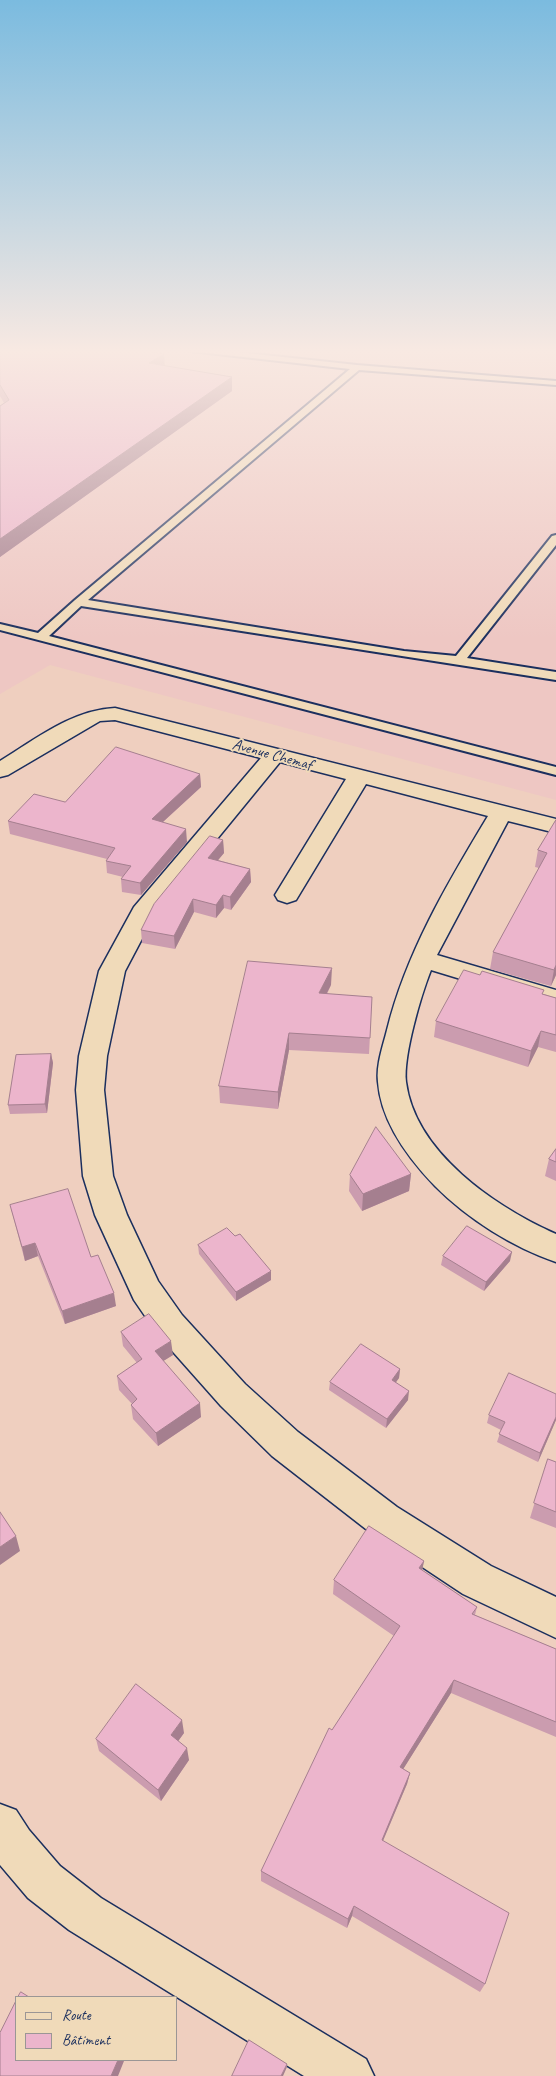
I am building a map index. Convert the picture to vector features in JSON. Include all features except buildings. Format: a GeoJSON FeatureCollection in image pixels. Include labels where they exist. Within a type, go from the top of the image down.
{"type":"FeatureCollection","features":[{"type":"Feature","properties":{"kind":"street","name":"Avenue Chemaf"},"geometry":{"type":"LineString","coordinates":[[0,770],[74,725],[108,714],[129,717],[556,826]]}},
{"type":"Feature","properties":{"kind":"street"},"geometry":{"type":"LineString","coordinates":[[275,755],[143,913],[112,971],[93,1056],[90,1090],[98,1176],[111,1215],[146,1290],[170,1325],[233,1395],[285,1444],[384,1520],[469,1575],[556,1618]]}},
{"type":"Feature","properties":{"kind":"street"},"geometry":{"type":"LineString","coordinates":[[286,895],[359,777]]}},
{"type":"Feature","properties":{"kind":"street"},"geometry":{"type":"LineString","coordinates":[[501,813],[467,870],[422,960],[410,991],[396,1048],[392,1082],[397,1109],[416,1142],[444,1175],[468,1198],[501,1222],[556,1249]]}},
{"type":"Feature","properties":{"kind":"street"},"geometry":{"type":"LineString","coordinates":[[422,960],[556,999]]}},
{"type":"Feature","properties":{"kind":"street"},"geometry":{"type":"LineString","coordinates":[[3,1846],[44,1882],[85,1914],[349,2076]]}},
{"type":"Feature","properties":{"kind":"lane"},"geometry":{"type":"LineString","coordinates":[[41,637],[79,602],[264,446]]}},
{"type":"Feature","properties":{"kind":"lane"},"geometry":{"type":"LineString","coordinates":[[459,660],[556,538]]}},
{"type":"Feature","properties":{"kind":"lane"},"geometry":{"type":"LineString","coordinates":[[79,602],[404,654],[459,660],[556,676]]}},
{"type":"Feature","properties":{"kind":"lane"},"geometry":{"type":"LineString","coordinates":[[0,627],[556,771]]}},
{"type":"Feature","properties":{"kind":"shaded area"},"geometry":{"type":"Polygon","coordinates":[[[0,446],[556,446],[556,800],[50,665],[0,694],[0,446]]]}}]}
